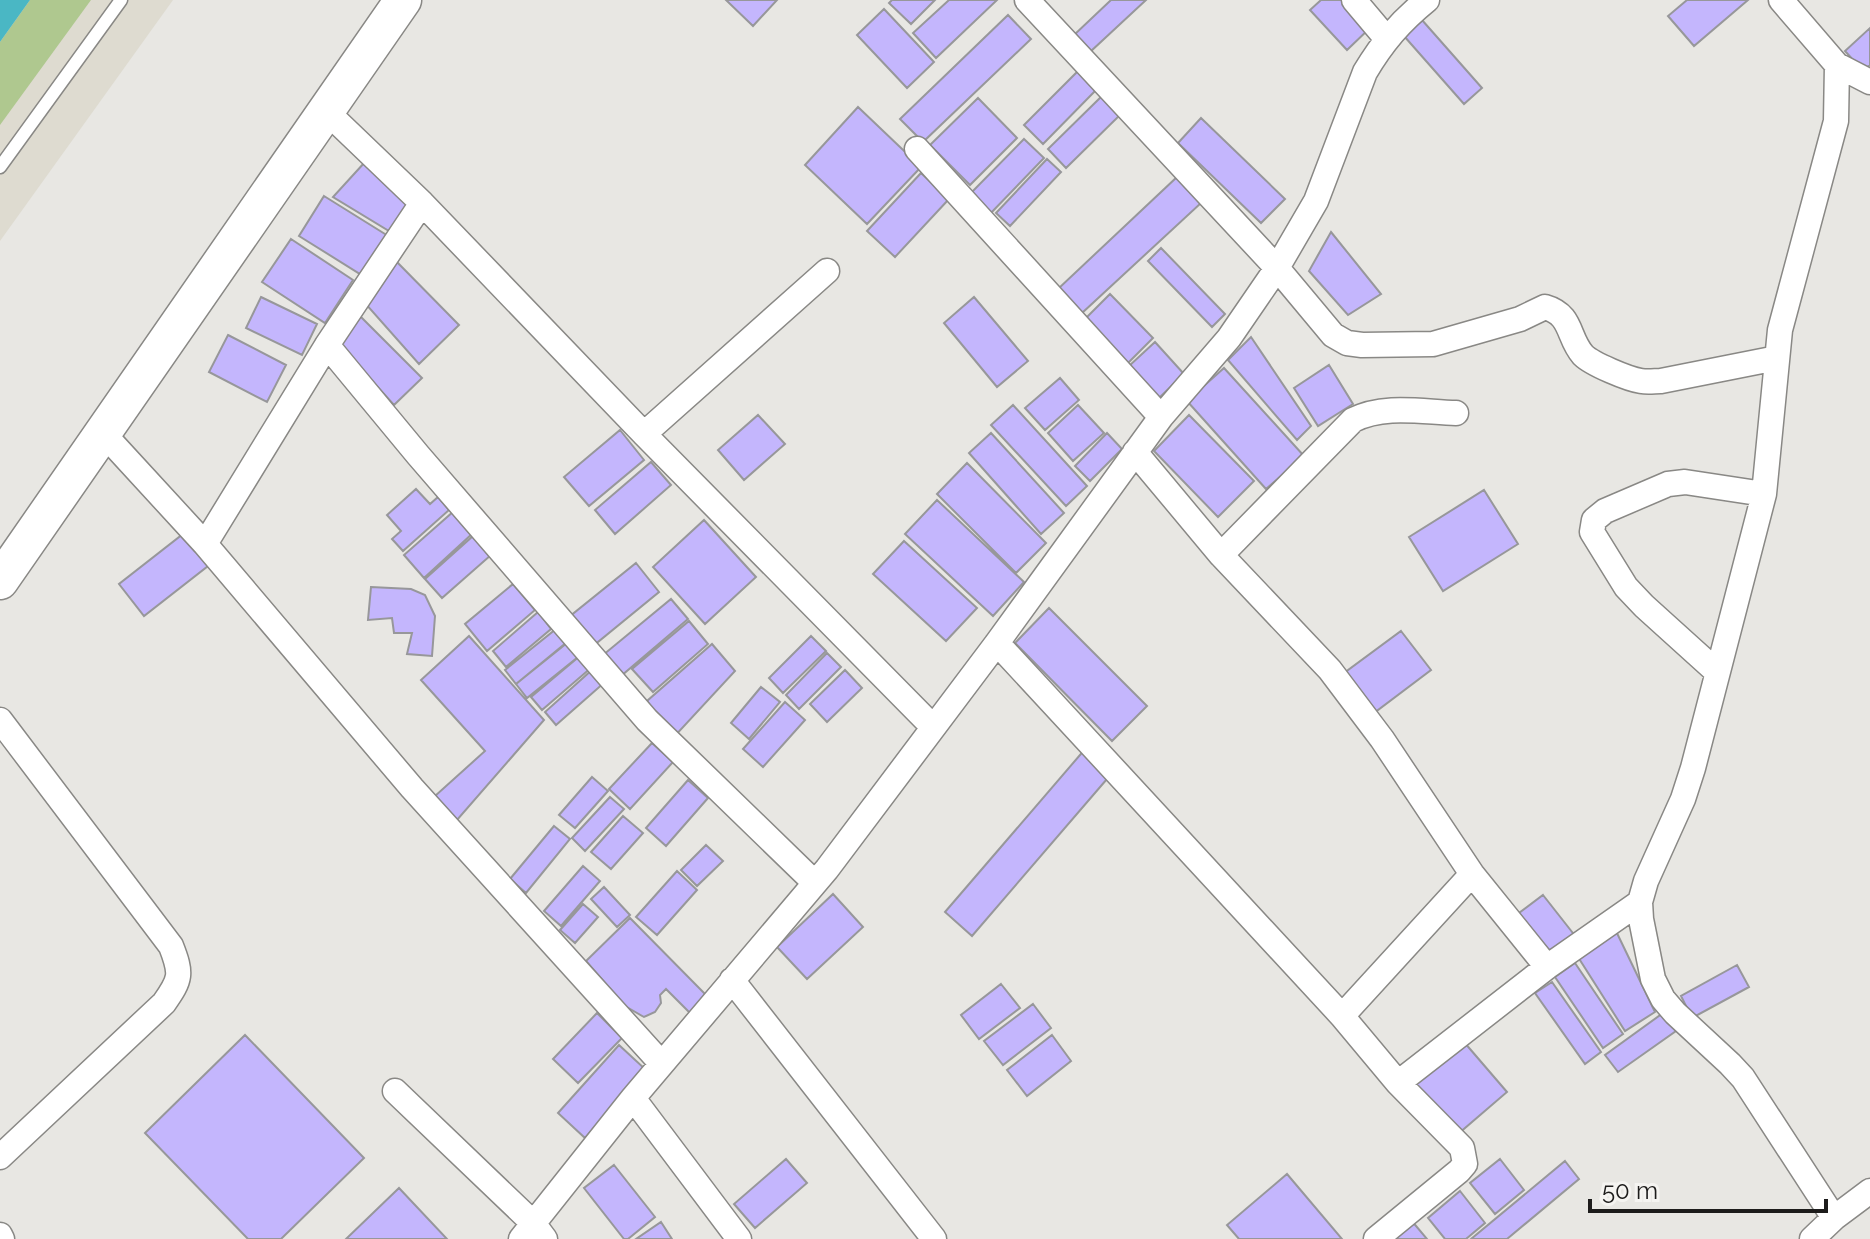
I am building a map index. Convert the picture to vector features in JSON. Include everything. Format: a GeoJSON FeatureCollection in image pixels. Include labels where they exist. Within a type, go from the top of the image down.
{"type":"FeatureCollection","features":[{"type":"Feature","properties":{"kind":"street"},"geometry":{"type":"LineString","coordinates":[[0,581],[403,0]]}},
{"type":"Feature","properties":{"kind":"street"},"geometry":{"type":"LineString","coordinates":[[1027,0],[1277,268],[1333,335],[1347,343],[1433,344],[1520,319],[1545,307],[1556,310],[1564,318],[1581,353],[1588,359],[1641,381],[1661,381],[1777,358]]}},
{"type":"Feature","properties":{"kind":"street"},"geometry":{"type":"LineString","coordinates":[[1354,0],[1386,38]]}},
{"type":"Feature","properties":{"kind":"street"},"geometry":{"type":"LineString","coordinates":[[395,1091],[533,1234],[661,1063],[815,883],[997,643],[1161,417],[1229,338],[1277,268],[1316,201],[1365,72],[1386,38],[1427,0]]}},
{"type":"Feature","properties":{"kind":"street"},"geometry":{"type":"LineString","coordinates":[[1781,0],[1837,65],[1870,82]]}},
{"type":"Feature","properties":{"kind":"street"},"geometry":{"type":"LineString","coordinates":[[1834,1218],[1743,1078],[1663,999],[1653,979],[1640,902],[1693,768],[1764,494],[1780,330],[1836,121],[1837,65]]}},
{"type":"Feature","properties":{"kind":"street"},"geometry":{"type":"LineString","coordinates":[[326,111],[422,203],[933,727]]}},
{"type":"Feature","properties":{"kind":"street"},"geometry":{"type":"LineString","coordinates":[[917,149],[1161,417]]}},
{"type":"Feature","properties":{"kind":"street"},"geometry":{"type":"LineString","coordinates":[[205,544],[327,345],[422,203]]}},
{"type":"Feature","properties":{"kind":"street"},"geometry":{"type":"LineString","coordinates":[[644,434],[827,271]]}},
{"type":"Feature","properties":{"kind":"street"},"geometry":{"type":"LineString","coordinates":[[327,345],[638,711],[815,883]]}},
{"type":"Feature","properties":{"kind":"street"},"geometry":{"type":"LineString","coordinates":[[1221,555],[1353,420],[1367,412],[1381,410],[1456,413]]}},
{"type":"Feature","properties":{"kind":"street"},"geometry":{"type":"LineString","coordinates":[[103,433],[205,544],[403,778],[661,1063]]}},
{"type":"Feature","properties":{"kind":"street"},"geometry":{"type":"LineString","coordinates":[[1135,452],[1221,555],[1330,670],[1382,739],[1472,874],[1547,967]]}},
{"type":"Feature","properties":{"kind":"street"},"geometry":{"type":"LineString","coordinates":[[1717,672],[1626,587],[1592,532],[1594,520],[1605,511],[1668,484],[1685,482],[1764,494]]}},
{"type":"Feature","properties":{"kind":"street"},"geometry":{"type":"LineString","coordinates":[[997,643],[1342,1016],[1398,1083],[1462,1148],[1465,1164],[1459,1171],[1376,1239]]}},
{"type":"Feature","properties":{"kind":"street"},"geometry":{"type":"LineString","coordinates":[[0,720],[171,946],[179,967],[176,986],[164,1003],[0,1157]]}},
{"type":"Feature","properties":{"kind":"street"},"geometry":{"type":"LineString","coordinates":[[1342,1016],[1472,874]]}},
{"type":"Feature","properties":{"kind":"street"},"geometry":{"type":"LineString","coordinates":[[1398,1083],[1547,967],[1640,902]]}},
{"type":"Feature","properties":{"kind":"street"},"geometry":{"type":"LineString","coordinates":[[732,980],[934,1239]]}},
{"type":"Feature","properties":{"kind":"street"},"geometry":{"type":"LineString","coordinates":[[633,1098],[739,1239]]}},
{"type":"Feature","properties":{"kind":"street"},"geometry":{"type":"LineString","coordinates":[[1812,1239],[1870,1191]]}},
{"type":"Feature","properties":{"kind":"lane"},"geometry":{"type":"LineString","coordinates":[[0,167],[121,0]]}},
{"type":"Feature","properties":{"kind":"shaded area"},"geometry":{"type":"Polygon","coordinates":[[[0,0],[173,0],[0,241],[0,0]]]}},
{"type":"Feature","properties":{"kind":"green space"},"geometry":{"type":"Polygon","coordinates":[[[30,0],[91,0],[0,125],[0,42],[30,0]]]}},
{"type":"Feature","properties":{"kind":"water"},"geometry":{"type":"Polygon","coordinates":[[[0,0],[30,0],[0,42],[0,0]]]}},
{"type":"Feature","properties":{"kind":"building"},"geometry":{"type":"Polygon","coordinates":[[[726,0],[777,0],[753,26],[726,0]]]}},
{"type":"Feature","properties":{"kind":"building"},"geometry":{"type":"Polygon","coordinates":[[[892,0],[935,0],[911,24],[889,3],[892,0]]]}},
{"type":"Feature","properties":{"kind":"building"},"geometry":{"type":"Polygon","coordinates":[[[949,0],[997,0],[936,58],[913,33],[949,0]]]}},
{"type":"Feature","properties":{"kind":"building"},"geometry":{"type":"Polygon","coordinates":[[[1111,0],[1146,0],[1090,52],[1074,35],[1111,0]]]}},
{"type":"Feature","properties":{"kind":"building"},"geometry":{"type":"Polygon","coordinates":[[[1321,0],[1346,0],[1371,27],[1347,50],[1310,10],[1321,0]]]}},
{"type":"Feature","properties":{"kind":"building"},"geometry":{"type":"Polygon","coordinates":[[[1687,0],[1748,0],[1694,46],[1668,16],[1687,0]]]}},
{"type":"Feature","properties":{"kind":"building"},"geometry":{"type":"Polygon","coordinates":[[[884,9],[934,62],[907,88],[857,35],[884,9]]]}},
{"type":"Feature","properties":{"kind":"building"},"geometry":{"type":"Polygon","coordinates":[[[1008,15],[1031,39],[923,142],[900,119],[1008,15]]]}},
{"type":"Feature","properties":{"kind":"building"},"geometry":{"type":"Polygon","coordinates":[[[1422,20],[1482,88],[1464,104],[1404,36],[1422,20]]]}},
{"type":"Feature","properties":{"kind":"building"},"geometry":{"type":"Polygon","coordinates":[[[1870,28],[1870,65],[1863,71],[1845,51],[1870,28]]]}},
{"type":"Feature","properties":{"kind":"building"},"geometry":{"type":"Polygon","coordinates":[[[1079,70],[1098,88],[1043,144],[1024,125],[1079,70]]]}},
{"type":"Feature","properties":{"kind":"building"},"geometry":{"type":"Polygon","coordinates":[[[1104,94],[1122,113],[1066,168],[1048,149],[1104,94]]]}},
{"type":"Feature","properties":{"kind":"building"},"geometry":{"type":"Polygon","coordinates":[[[978,98],[1017,138],[970,185],[930,145],[978,98]]]}},
{"type":"Feature","properties":{"kind":"building"},"geometry":{"type":"Polygon","coordinates":[[[858,107],[921,167],[867,224],[805,165],[858,107]]]}},
{"type":"Feature","properties":{"kind":"building"},"geometry":{"type":"Polygon","coordinates":[[[1201,118],[1285,199],[1261,223],[1178,143],[1201,118]]]}},
{"type":"Feature","properties":{"kind":"building"},"geometry":{"type":"Polygon","coordinates":[[[1024,139],[1044,158],[989,215],[969,195],[1024,139]]]}},
{"type":"Feature","properties":{"kind":"building"},"geometry":{"type":"Polygon","coordinates":[[[1047,159],[1061,172],[1010,226],[996,213],[1047,159]]]}},
{"type":"Feature","properties":{"kind":"building"},"geometry":{"type":"Polygon","coordinates":[[[365,162],[414,207],[389,231],[333,197],[365,162]]]}},
{"type":"Feature","properties":{"kind":"building"},"geometry":{"type":"Polygon","coordinates":[[[921,173],[949,199],[895,257],[867,231],[921,173]]]}},
{"type":"Feature","properties":{"kind":"building"},"geometry":{"type":"Polygon","coordinates":[[[1177,177],[1201,203],[1082,313],[1059,288],[1177,177]]]}},
{"type":"Feature","properties":{"kind":"building"},"geometry":{"type":"Polygon","coordinates":[[[324,196],[393,239],[368,279],[299,236],[324,196]]]}},
{"type":"Feature","properties":{"kind":"building"},"geometry":{"type":"Polygon","coordinates":[[[1331,232],[1381,294],[1348,315],[1309,271],[1331,232]]]}},
{"type":"Feature","properties":{"kind":"building"},"geometry":{"type":"Polygon","coordinates":[[[291,239],[353,280],[325,323],[262,282],[291,239]]]}},
{"type":"Feature","properties":{"kind":"building"},"geometry":{"type":"Polygon","coordinates":[[[1161,248],[1225,314],[1212,327],[1148,261],[1161,248]]]}},
{"type":"Feature","properties":{"kind":"building"},"geometry":{"type":"Polygon","coordinates":[[[394,259],[459,325],[419,364],[364,302],[394,259]]]}},
{"type":"Feature","properties":{"kind":"building"},"geometry":{"type":"Polygon","coordinates":[[[1110,294],[1153,338],[1125,366],[1082,322],[1110,294]]]}},
{"type":"Feature","properties":{"kind":"building"},"geometry":{"type":"Polygon","coordinates":[[[261,297],[317,324],[302,355],[246,328],[261,297]]]}},
{"type":"Feature","properties":{"kind":"building"},"geometry":{"type":"Polygon","coordinates":[[[974,297],[1028,361],[997,387],[944,323],[974,297]]]}},
{"type":"Feature","properties":{"kind":"building"},"geometry":{"type":"Polygon","coordinates":[[[358,314],[422,378],[394,405],[336,341],[358,314]]]}},
{"type":"Feature","properties":{"kind":"building"},"geometry":{"type":"Polygon","coordinates":[[[228,335],[286,365],[267,402],[209,372],[228,335]]]}},
{"type":"Feature","properties":{"kind":"building"},"geometry":{"type":"Polygon","coordinates":[[[1251,337],[1311,426],[1297,440],[1228,360],[1251,337]]]}},
{"type":"Feature","properties":{"kind":"building"},"geometry":{"type":"Polygon","coordinates":[[[1155,342],[1184,374],[1159,398],[1129,366],[1155,342]]]}},
{"type":"Feature","properties":{"kind":"building"},"geometry":{"type":"Polygon","coordinates":[[[1329,365],[1353,404],[1318,426],[1294,388],[1329,365]]]}},
{"type":"Feature","properties":{"kind":"building"},"geometry":{"type":"Polygon","coordinates":[[[1224,368],[1304,456],[1266,489],[1187,401],[1224,368]]]}},
{"type":"Feature","properties":{"kind":"building"},"geometry":{"type":"Polygon","coordinates":[[[1060,378],[1079,400],[1045,430],[1025,408],[1060,378]]]}},
{"type":"Feature","properties":{"kind":"building"},"geometry":{"type":"Polygon","coordinates":[[[1013,405],[1087,486],[1066,506],[991,425],[1013,405]]]}},
{"type":"Feature","properties":{"kind":"building"},"geometry":{"type":"Polygon","coordinates":[[[1078,405],[1104,433],[1073,461],[1048,433],[1078,405]]]}},
{"type":"Feature","properties":{"kind":"building"},"geometry":{"type":"Polygon","coordinates":[[[758,415],[785,444],[744,480],[718,450],[758,415]]]}},
{"type":"Feature","properties":{"kind":"building"},"geometry":{"type":"Polygon","coordinates":[[[1189,415],[1254,481],[1218,517],[1154,451],[1189,415]]]}},
{"type":"Feature","properties":{"kind":"building"},"geometry":{"type":"Polygon","coordinates":[[[620,430],[644,460],[589,506],[564,477],[620,430]]]}},
{"type":"Feature","properties":{"kind":"building"},"geometry":{"type":"Polygon","coordinates":[[[991,433],[1064,513],[1041,534],[969,453],[991,433]]]}},
{"type":"Feature","properties":{"kind":"building"},"geometry":{"type":"Polygon","coordinates":[[[1107,433],[1122,449],[1090,481],[1075,466],[1107,433]]]}},
{"type":"Feature","properties":{"kind":"building"},"geometry":{"type":"Polygon","coordinates":[[[651,462],[671,485],[615,534],[595,510],[651,462]]]}},
{"type":"Feature","properties":{"kind":"building"},"geometry":{"type":"Polygon","coordinates":[[[967,463],[1046,543],[1016,573],[937,494],[967,463]]]}},
{"type":"Feature","properties":{"kind":"building"},"geometry":{"type":"Polygon","coordinates":[[[416,489],[430,504],[438,497],[449,510],[403,551],[392,539],[401,531],[387,515],[416,489]]]}},
{"type":"Feature","properties":{"kind":"building"},"geometry":{"type":"Polygon","coordinates":[[[1484,490],[1518,544],[1443,591],[1409,537],[1484,490]]]}},
{"type":"Feature","properties":{"kind":"building"},"geometry":{"type":"Polygon","coordinates":[[[937,500],[1024,582],[993,616],[905,534],[937,500]]]}},
{"type":"Feature","properties":{"kind":"building"},"geometry":{"type":"Polygon","coordinates":[[[454,511],[473,533],[424,578],[404,555],[454,511]]]}},
{"type":"Feature","properties":{"kind":"building"},"geometry":{"type":"Polygon","coordinates":[[[704,520],[756,577],[705,624],[653,567],[704,520]]]}},
{"type":"Feature","properties":{"kind":"building"},"geometry":{"type":"Polygon","coordinates":[[[183,534],[208,566],[144,616],[119,584],[183,534]]]}},
{"type":"Feature","properties":{"kind":"building"},"geometry":{"type":"Polygon","coordinates":[[[473,536],[491,555],[442,598],[425,579],[473,536]]]}},
{"type":"Feature","properties":{"kind":"building"},"geometry":{"type":"Polygon","coordinates":[[[904,541],[977,608],[946,641],[873,574],[904,541]]]}},
{"type":"Feature","properties":{"kind":"building"},"geometry":{"type":"Polygon","coordinates":[[[636,563],[659,592],[593,646],[569,617],[636,563]]]}},
{"type":"Feature","properties":{"kind":"building"},"geometry":{"type":"Polygon","coordinates":[[[513,584],[535,610],[487,651],[465,624],[513,584]]]}},
{"type":"Feature","properties":{"kind":"building"},"geometry":{"type":"Polygon","coordinates":[[[371,587],[411,589],[425,595],[435,616],[432,656],[407,654],[412,633],[394,633],[392,618],[368,620],[371,587]]]}},
{"type":"Feature","properties":{"kind":"building"},"geometry":{"type":"Polygon","coordinates":[[[671,599],[688,619],[621,676],[603,655],[671,599]]]}},
{"type":"Feature","properties":{"kind":"building"},"geometry":{"type":"Polygon","coordinates":[[[1049,608],[1147,706],[1112,741],[1015,643],[1049,608]]]}},
{"type":"Feature","properties":{"kind":"building"},"geometry":{"type":"Polygon","coordinates":[[[538,612],[551,629],[506,667],[493,651],[538,612]]]}},
{"type":"Feature","properties":{"kind":"building"},"geometry":{"type":"Polygon","coordinates":[[[689,621],[708,644],[653,692],[632,669],[689,621]]]}},
{"type":"Feature","properties":{"kind":"building"},"geometry":{"type":"Polygon","coordinates":[[[556,629],[567,642],[516,684],[505,670],[556,629]]]}},
{"type":"Feature","properties":{"kind":"building"},"geometry":{"type":"Polygon","coordinates":[[[1401,631],[1431,670],[1370,716],[1340,676],[1401,631]]]}},
{"type":"Feature","properties":{"kind":"building"},"geometry":{"type":"Polygon","coordinates":[[[469,636],[544,720],[457,820],[435,796],[485,751],[421,680],[469,636]]]}},
{"type":"Feature","properties":{"kind":"building"},"geometry":{"type":"Polygon","coordinates":[[[811,636],[826,651],[783,693],[769,678],[811,636]]]}},
{"type":"Feature","properties":{"kind":"building"},"geometry":{"type":"Polygon","coordinates":[[[567,643],[578,657],[527,698],[516,684],[567,643]]]}},
{"type":"Feature","properties":{"kind":"building"},"geometry":{"type":"Polygon","coordinates":[[[712,644],[735,671],[673,738],[647,701],[712,644]]]}},
{"type":"Feature","properties":{"kind":"building"},"geometry":{"type":"Polygon","coordinates":[[[827,653],[841,667],[799,709],[786,695],[827,653]]]}},
{"type":"Feature","properties":{"kind":"building"},"geometry":{"type":"Polygon","coordinates":[[[581,655],[592,667],[542,710],[531,697],[581,655]]]}},
{"type":"Feature","properties":{"kind":"building"},"geometry":{"type":"Polygon","coordinates":[[[593,669],[605,682],[556,725],[545,712],[593,669]]]}},
{"type":"Feature","properties":{"kind":"building"},"geometry":{"type":"Polygon","coordinates":[[[845,670],[862,688],[827,722],[810,704],[845,670]]]}},
{"type":"Feature","properties":{"kind":"building"},"geometry":{"type":"Polygon","coordinates":[[[761,687],[780,702],[749,739],[731,723],[761,687]]]}},
{"type":"Feature","properties":{"kind":"building"},"geometry":{"type":"Polygon","coordinates":[[[785,702],[805,720],[763,767],[743,749],[785,702]]]}},
{"type":"Feature","properties":{"kind":"building"},"geometry":{"type":"Polygon","coordinates":[[[652,743],[673,762],[630,809],[609,789],[652,743]]]}},
{"type":"Feature","properties":{"kind":"building"},"geometry":{"type":"Polygon","coordinates":[[[1086,748],[1113,772],[972,936],[945,912],[1086,748]]]}},
{"type":"Feature","properties":{"kind":"building"},"geometry":{"type":"Polygon","coordinates":[[[592,777],[608,791],[575,828],[559,815],[592,777]]]}},
{"type":"Feature","properties":{"kind":"building"},"geometry":{"type":"Polygon","coordinates":[[[688,780],[708,798],[666,846],[646,828],[688,780]]]}},
{"type":"Feature","properties":{"kind":"building"},"geometry":{"type":"Polygon","coordinates":[[[610,797],[624,809],[585,851],[572,838],[610,797]]]}},
{"type":"Feature","properties":{"kind":"building"},"geometry":{"type":"Polygon","coordinates":[[[623,816],[643,833],[611,869],[591,852],[623,816]]]}},
{"type":"Feature","properties":{"kind":"building"},"geometry":{"type":"Polygon","coordinates":[[[554,826],[570,839],[526,893],[510,879],[554,826]]]}},
{"type":"Feature","properties":{"kind":"building"},"geometry":{"type":"Polygon","coordinates":[[[706,845],[723,861],[697,886],[681,870],[706,845]]]}},
{"type":"Feature","properties":{"kind":"building"},"geometry":{"type":"Polygon","coordinates":[[[583,866],[600,881],[561,926],[544,911],[583,866]]]}},
{"type":"Feature","properties":{"kind":"building"},"geometry":{"type":"Polygon","coordinates":[[[677,871],[697,890],[657,935],[636,917],[677,871]]]}},
{"type":"Feature","properties":{"kind":"building"},"geometry":{"type":"Polygon","coordinates":[[[604,887],[630,915],[617,927],[591,899],[604,887]]]}},
{"type":"Feature","properties":{"kind":"building"},"geometry":{"type":"Polygon","coordinates":[[[833,894],[863,927],[807,979],[777,947],[833,894]]]}},
{"type":"Feature","properties":{"kind":"building"},"geometry":{"type":"Polygon","coordinates":[[[1543,895],[1576,937],[1553,956],[1519,913],[1543,895]]]}},
{"type":"Feature","properties":{"kind":"building"},"geometry":{"type":"Polygon","coordinates":[[[583,904],[598,917],[575,943],[560,930],[583,904]]]}},
{"type":"Feature","properties":{"kind":"building"},"geometry":{"type":"Polygon","coordinates":[[[630,918],[708,997],[691,1014],[666,989],[660,995],[661,1003],[655,1012],[644,1017],[625,1006],[586,961],[630,918]]]}},
{"type":"Feature","properties":{"kind":"building"},"geometry":{"type":"Polygon","coordinates":[[[1615,929],[1655,1012],[1625,1031],[1578,957],[1615,929]]]}},
{"type":"Feature","properties":{"kind":"building"},"geometry":{"type":"Polygon","coordinates":[[[1575,963],[1623,1034],[1603,1048],[1555,977],[1575,963]]]}},
{"type":"Feature","properties":{"kind":"building"},"geometry":{"type":"Polygon","coordinates":[[[1737,965],[1749,987],[1692,1018],[1681,996],[1737,965]]]}},
{"type":"Feature","properties":{"kind":"building"},"geometry":{"type":"Polygon","coordinates":[[[1552,982],[1601,1052],[1585,1064],[1535,993],[1552,982]]]}},
{"type":"Feature","properties":{"kind":"building"},"geometry":{"type":"Polygon","coordinates":[[[1001,984],[1020,1008],[979,1039],[961,1015],[1001,984]]]}},
{"type":"Feature","properties":{"kind":"building"},"geometry":{"type":"Polygon","coordinates":[[[1033,1004],[1051,1028],[1003,1065],[984,1041],[1033,1004]]]}},
{"type":"Feature","properties":{"kind":"building"},"geometry":{"type":"Polygon","coordinates":[[[597,1013],[622,1038],[578,1083],[553,1059],[597,1013]]]}},
{"type":"Feature","properties":{"kind":"building"},"geometry":{"type":"Polygon","coordinates":[[[1663,1013],[1676,1031],[1618,1072],[1605,1055],[1663,1013]]]}},
{"type":"Feature","properties":{"kind":"building"},"geometry":{"type":"Polygon","coordinates":[[[245,1035],[364,1158],[281,1239],[248,1239],[145,1133],[245,1035]]]}},
{"type":"Feature","properties":{"kind":"building"},"geometry":{"type":"Polygon","coordinates":[[[1052,1035],[1071,1061],[1027,1096],[1007,1070],[1052,1035]]]}},
{"type":"Feature","properties":{"kind":"building"},"geometry":{"type":"Polygon","coordinates":[[[1464,1042],[1507,1092],[1458,1134],[1416,1084],[1464,1042]]]}},
{"type":"Feature","properties":{"kind":"building"},"geometry":{"type":"Polygon","coordinates":[[[619,1045],[646,1070],[585,1138],[558,1113],[619,1045]]]}},
{"type":"Feature","properties":{"kind":"building"},"geometry":{"type":"Polygon","coordinates":[[[786,1159],[807,1183],[755,1228],[734,1204],[786,1159]]]}},
{"type":"Feature","properties":{"kind":"building"},"geometry":{"type":"Polygon","coordinates":[[[1500,1159],[1524,1190],[1495,1214],[1470,1183],[1500,1159]]]}},
{"type":"Feature","properties":{"kind":"building"},"geometry":{"type":"Polygon","coordinates":[[[1565,1161],[1579,1179],[1507,1239],[1471,1239],[1565,1161]]]}},
{"type":"Feature","properties":{"kind":"building"},"geometry":{"type":"Polygon","coordinates":[[[614,1165],[655,1217],[628,1239],[624,1239],[584,1188],[614,1165]]]}},
{"type":"Feature","properties":{"kind":"building"},"geometry":{"type":"Polygon","coordinates":[[[1287,1174],[1342,1239],[1239,1239],[1227,1225],[1287,1174]]]}},
{"type":"Feature","properties":{"kind":"building"},"geometry":{"type":"Polygon","coordinates":[[[399,1188],[447,1239],[346,1239],[399,1188]]]}},
{"type":"Feature","properties":{"kind":"building"},"geometry":{"type":"Polygon","coordinates":[[[1460,1191],[1485,1223],[1466,1239],[1445,1239],[1428,1218],[1460,1191]]]}},
{"type":"Feature","properties":{"kind":"building"},"geometry":{"type":"Polygon","coordinates":[[[1411,1220],[1427,1239],[1389,1239],[1411,1220]]]}},
{"type":"Feature","properties":{"kind":"building"},"geometry":{"type":"Polygon","coordinates":[[[661,1222],[672,1239],[636,1239],[661,1222]]]}}]}
